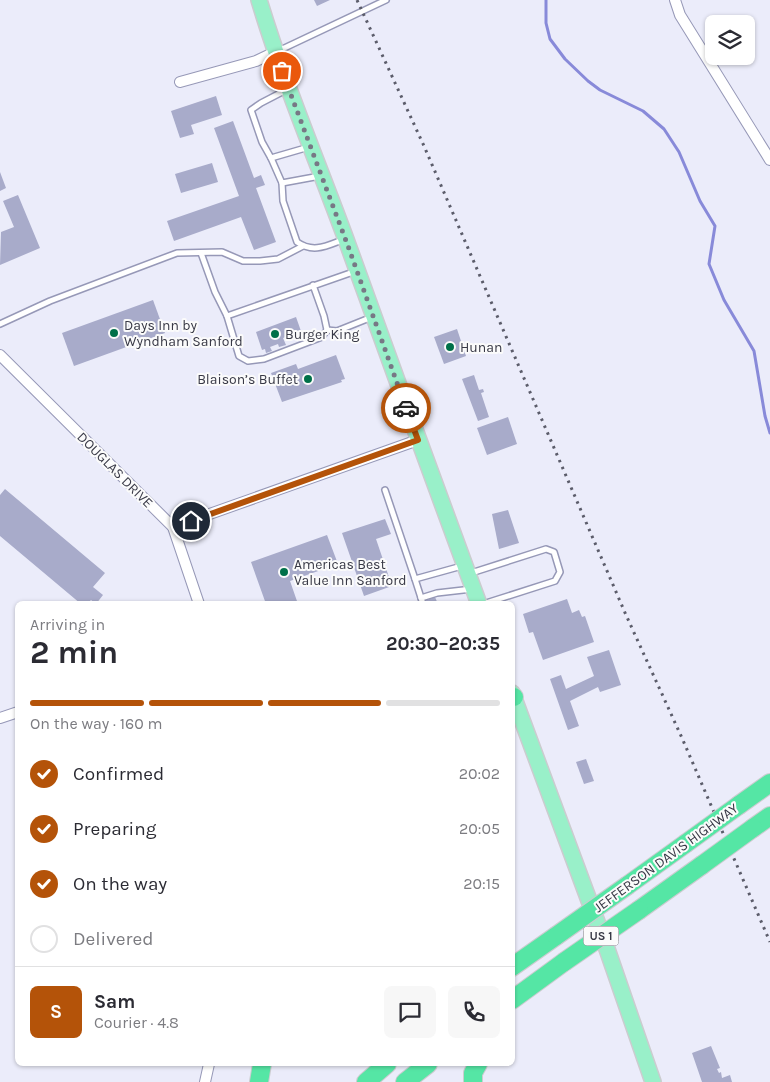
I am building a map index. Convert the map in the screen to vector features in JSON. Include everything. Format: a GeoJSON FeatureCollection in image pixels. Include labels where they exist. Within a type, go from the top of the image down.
{"type":"FeatureCollection","features":[{"type":"Feature","properties":{"kind":"highway","name":"JEFFERSON DAVIS HIGHWAY"},"geometry":{"type":"LineString","coordinates":[[515,965],[770,783]]}},
{"type":"Feature","properties":{"kind":"highway","name":"JEFFERSON DAVIS HIGHWAY"},"geometry":{"type":"LineString","coordinates":[[520,995],[770,816]]}},
{"type":"Feature","properties":{"kind":"highway"},"geometry":{"type":"LineString","coordinates":[[515,1012],[518,1009],[520,995]]}},
{"type":"Feature","properties":{"kind":"highway"},"geometry":{"type":"LineString","coordinates":[[259,1082],[262,1066]]}},
{"type":"Feature","properties":{"kind":"highway"},"geometry":{"type":"LineString","coordinates":[[366,1082],[385,1066]]}},
{"type":"Feature","properties":{"kind":"highway"},"geometry":{"type":"LineString","coordinates":[[405,1082],[425,1066]]}},
{"type":"Feature","properties":{"kind":"highway"},"geometry":{"type":"LineString","coordinates":[[473,1082],[477,1066]]}},
{"type":"Feature","properties":{"kind":"main road"},"geometry":{"type":"LineString","coordinates":[[250,0],[275,52]]}},
{"type":"Feature","properties":{"kind":"main road"},"geometry":{"type":"LineString","coordinates":[[259,0],[275,52],[478,601]]}},
{"type":"Feature","properties":{"kind":"main road"},"geometry":{"type":"LineString","coordinates":[[515,701],[607,949],[653,1082]]}},
{"type":"Feature","properties":{"kind":"street"},"geometry":{"type":"LineString","coordinates":[[675,0],[680,15],[770,160]]}},
{"type":"Feature","properties":{"kind":"street"},"geometry":{"type":"LineString","coordinates":[[180,82],[256,62],[275,52]]}},
{"type":"Feature","properties":{"kind":"street","name":"DOUGLAS DRIVE"},"geometry":{"type":"LineString","coordinates":[[0,355],[173,527],[198,601]]}},
{"type":"Feature","properties":{"kind":"street"},"geometry":{"type":"LineString","coordinates":[[173,527],[418,440]]}},
{"type":"Feature","properties":{"kind":"street"},"geometry":{"type":"LineString","coordinates":[[0,718],[15,713]]}},
{"type":"Feature","properties":{"kind":"street"},"geometry":{"type":"LineString","coordinates":[[205,1082],[209,1066]]}},
{"type":"Feature","properties":{"kind":"lane"},"geometry":{"type":"LineString","coordinates":[[275,52],[386,0]]}},
{"type":"Feature","properties":{"kind":"lane"},"geometry":{"type":"LineString","coordinates":[[289,89],[261,103],[252,110],[262,142],[282,183],[283,201],[297,242],[303,246],[317,249],[345,239]]}},
{"type":"Feature","properties":{"kind":"lane"},"geometry":{"type":"LineString","coordinates":[[271,158],[310,147]]}},
{"type":"Feature","properties":{"kind":"lane"},"geometry":{"type":"LineString","coordinates":[[282,183],[322,176]]}},
{"type":"Feature","properties":{"kind":"lane"},"geometry":{"type":"LineString","coordinates":[[0,324],[50,301],[177,253],[222,252],[243,261],[260,261],[278,259],[303,246]]}},
{"type":"Feature","properties":{"kind":"lane"},"geometry":{"type":"LineString","coordinates":[[201,253],[215,292],[227,316],[239,356],[248,361],[264,359],[322,337],[327,330],[313,285]]}},
{"type":"Feature","properties":{"kind":"lane"},"geometry":{"type":"LineString","coordinates":[[227,316],[357,270]]}},
{"type":"Feature","properties":{"kind":"lane"},"geometry":{"type":"LineString","coordinates":[[327,330],[337,331],[373,316]]}},
{"type":"Feature","properties":{"kind":"lane"},"geometry":{"type":"LineString","coordinates":[[385,490],[422,601],[437,593],[474,589]]}},
{"type":"Feature","properties":{"kind":"lane"},"geometry":{"type":"LineString","coordinates":[[415,579],[466,569],[546,549],[554,552],[560,572],[555,581],[492,601]]}},
{"type":"Feature","properties":{"kind":"building"},"geometry":{"type":"Polygon","coordinates":[[[314,0],[330,0],[317,6],[314,0]]]}},
{"type":"Feature","properties":{"kind":"building"},"geometry":{"type":"Polygon","coordinates":[[[216,96],[222,115],[191,125],[194,134],[180,138],[171,111],[216,96]]]}},
{"type":"Feature","properties":{"kind":"building"},"geometry":{"type":"Polygon","coordinates":[[[233,121],[254,178],[261,175],[265,185],[256,188],[276,242],[254,250],[241,217],[174,241],[167,221],[239,196],[214,128],[233,121]]]}},
{"type":"Feature","properties":{"kind":"building"},"geometry":{"type":"Polygon","coordinates":[[[212,163],[218,182],[181,193],[175,174],[212,163]]]}},
{"type":"Feature","properties":{"kind":"building"},"geometry":{"type":"Polygon","coordinates":[[[0,172],[6,188],[0,191],[0,172]]]}},
{"type":"Feature","properties":{"kind":"building"},"geometry":{"type":"Polygon","coordinates":[[[18,195],[40,248],[0,265],[1,232],[14,227],[3,201],[18,195]]]}},
{"type":"Feature","properties":{"kind":"building","name":"Days Inn by Wyndham Sanford"},"geometry":{"type":"Polygon","coordinates":[[[153,300],[165,333],[74,366],[62,333],[153,300]]]}},
{"type":"Feature","properties":{"kind":"building","name":"Burger King"},"geometry":{"type":"Polygon","coordinates":[[[296,317],[302,334],[299,335],[298,333],[283,338],[286,345],[279,347],[278,344],[270,347],[272,351],[266,353],[265,349],[262,350],[256,332],[296,317]]]}},
{"type":"Feature","properties":{"kind":"building","name":"Hunan"},"geometry":{"type":"Polygon","coordinates":[[[457,329],[466,356],[444,364],[434,337],[457,329]]]}},
{"type":"Feature","properties":{"kind":"building","name":"Blaison’s Buffet"},"geometry":{"type":"Polygon","coordinates":[[[336,355],[345,379],[341,380],[342,382],[282,402],[271,373],[296,364],[298,369],[336,355]]]}},
{"type":"Feature","properties":{"kind":"building"},"geometry":{"type":"Polygon","coordinates":[[[474,375],[479,390],[483,389],[484,392],[481,393],[489,417],[478,421],[462,379],[474,375]]]}},
{"type":"Feature","properties":{"kind":"building"},"geometry":{"type":"Polygon","coordinates":[[[508,417],[517,444],[487,455],[477,428],[508,417]]]}},
{"type":"Feature","properties":{"kind":"building"},"geometry":{"type":"Polygon","coordinates":[[[5,489],[105,573],[93,587],[103,595],[98,601],[77,601],[0,536],[0,495],[5,489]]]}},
{"type":"Feature","properties":{"kind":"building"},"geometry":{"type":"Polygon","coordinates":[[[508,510],[519,543],[499,549],[492,514],[508,510]]]}},
{"type":"Feature","properties":{"kind":"building"},"geometry":{"type":"Polygon","coordinates":[[[385,519],[391,534],[376,539],[392,586],[364,596],[342,533],[385,519]]]}},
{"type":"Feature","properties":{"kind":"building","name":"Americas Best Value Inn Sanford"},"geometry":{"type":"Polygon","coordinates":[[[327,535],[338,564],[290,581],[297,601],[265,601],[251,562],[327,535]]]}},
{"type":"Feature","properties":{"kind":"building"},"geometry":{"type":"Polygon","coordinates":[[[435,597],[437,601],[424,601],[435,597]]]}},
{"type":"Feature","properties":{"kind":"building"},"geometry":{"type":"Polygon","coordinates":[[[567,599],[572,613],[579,610],[582,617],[585,616],[594,642],[543,660],[533,632],[529,633],[523,614],[567,599]]]}},
{"type":"Feature","properties":{"kind":"building"},"geometry":{"type":"Polygon","coordinates":[[[609,650],[621,685],[600,692],[598,687],[570,701],[579,726],[568,730],[550,679],[561,675],[566,689],[594,676],[587,657],[609,650]]]}},
{"type":"Feature","properties":{"kind":"building"},"geometry":{"type":"Polygon","coordinates":[[[586,759],[594,781],[584,784],[576,762],[586,759]]]}},
{"type":"Feature","properties":{"kind":"building"},"geometry":{"type":"Polygon","coordinates":[[[711,1046],[720,1068],[717,1069],[719,1073],[721,1072],[722,1078],[730,1075],[732,1082],[702,1082],[692,1053],[711,1046]]]}},
{"type":"Feature","properties":{"kind":"waterway"},"geometry":{"type":"LineString","coordinates":[[546,0],[546,23],[550,39],[565,59],[600,90],[643,111],[664,129],[679,152],[700,201],[715,226],[709,264],[724,300],[754,351],[765,416],[770,433]]}},
{"type":"Feature","properties":{"kind":"railway"},"geometry":{"type":"LineString","coordinates":[[357,0],[424,146],[626,615],[682,738],[770,942]]}},
{"type":"Feature","properties":{"kind":"way so far"},"geometry":{"type":"LineString","coordinates":[[282,71],[348,246],[406,408]]}},
{"type":"Feature","properties":{"kind":"place","name":"Days Inn by Wyndham Sanford"},"geometry":{"type":"Point","coordinates":[114,333]}},
{"type":"Feature","properties":{"kind":"place","name":"Burger King"},"geometry":{"type":"Point","coordinates":[275,334]}},
{"type":"Feature","properties":{"kind":"place","name":"Hunan"},"geometry":{"type":"Point","coordinates":[450,347]}},
{"type":"Feature","properties":{"kind":"place","name":"Blaison’s Buffet"},"geometry":{"type":"Point","coordinates":[308,379]}},
{"type":"Feature","properties":{"kind":"place","name":"Americas Best Value Inn Sanford"},"geometry":{"type":"Point","coordinates":[284,572]}},
{"type":"Feature","properties":{"kind":"route"},"geometry":{"type":"LineString","coordinates":[[191,521],[418,440],[406,408]]}}]}
